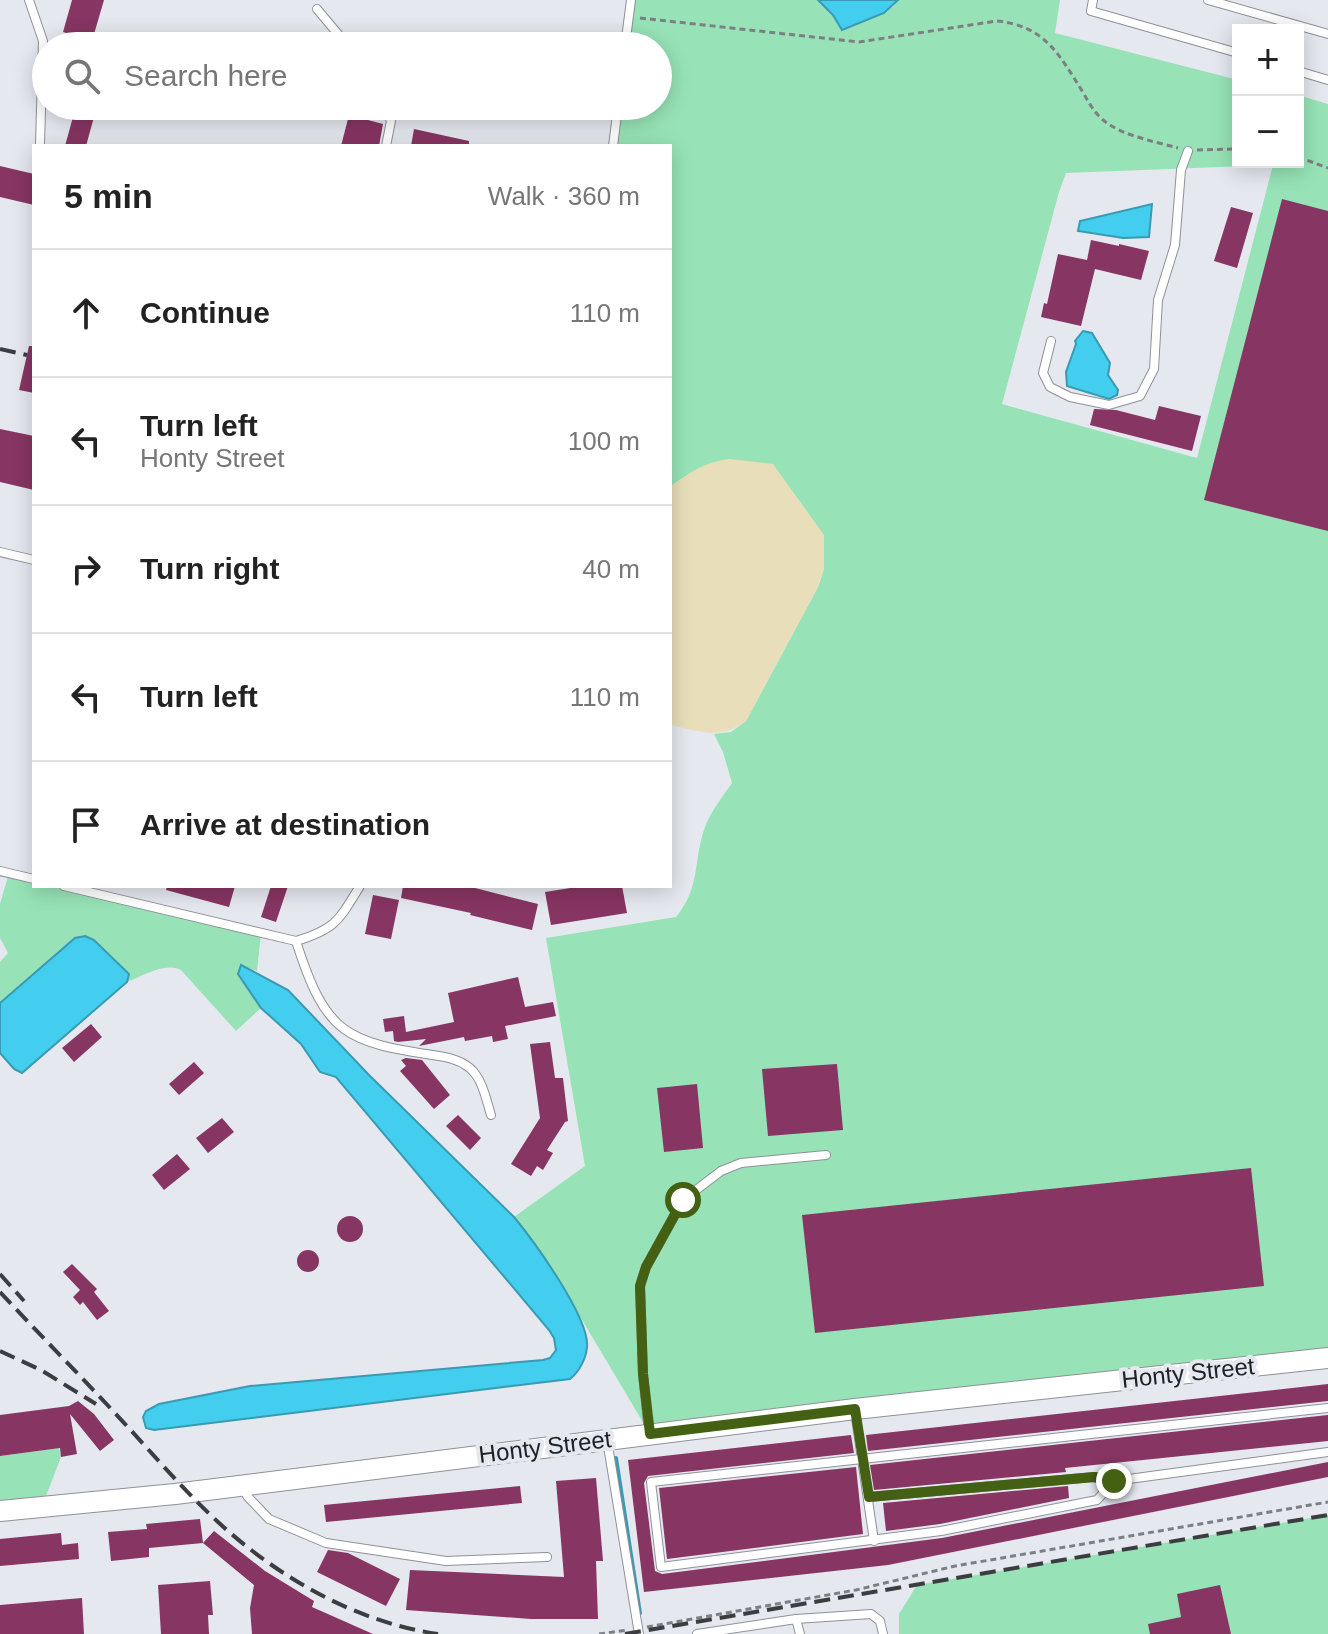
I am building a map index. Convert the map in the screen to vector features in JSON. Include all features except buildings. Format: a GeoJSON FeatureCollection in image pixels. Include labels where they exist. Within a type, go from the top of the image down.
{"type":"FeatureCollection","features":[{"type":"Feature","properties":{"kind":"street","name":"Honty Street"},"geometry":{"type":"LineString","coordinates":[[0,1511],[241,1485],[855,1409],[1328,1358]]}},
{"type":"Feature","properties":{"kind":"lane"},"geometry":{"type":"LineString","coordinates":[[29,0],[40,32]]}},
{"type":"Feature","properties":{"kind":"lane"},"geometry":{"type":"LineString","coordinates":[[627,32],[631,0]]}},
{"type":"Feature","properties":{"kind":"lane"},"geometry":{"type":"LineString","coordinates":[[1093,0],[1091,11],[1232,51]]}},
{"type":"Feature","properties":{"kind":"lane"},"geometry":{"type":"LineString","coordinates":[[1208,0],[1328,34]]}},
{"type":"Feature","properties":{"kind":"lane"},"geometry":{"type":"LineString","coordinates":[[317,9],[336,32]]}},
{"type":"Feature","properties":{"kind":"lane"},"geometry":{"type":"LineString","coordinates":[[1304,73],[1328,80]]}},
{"type":"Feature","properties":{"kind":"lane"},"geometry":{"type":"LineString","coordinates":[[40,144],[41,120]]}},
{"type":"Feature","properties":{"kind":"lane"},"geometry":{"type":"LineString","coordinates":[[386,144],[391,120]]}},
{"type":"Feature","properties":{"kind":"lane"},"geometry":{"type":"LineString","coordinates":[[613,144],[616,120]]}},
{"type":"Feature","properties":{"kind":"lane"},"geometry":{"type":"LineString","coordinates":[[1051,341],[1043,373],[1050,387],[1070,397],[1109,405],[1140,396],[1154,369],[1158,300],[1175,245],[1181,170],[1188,151]]}},
{"type":"Feature","properties":{"kind":"lane"},"geometry":{"type":"LineString","coordinates":[[0,552],[32,560]]}},
{"type":"Feature","properties":{"kind":"lane"},"geometry":{"type":"LineString","coordinates":[[0,871],[32,879]]}},
{"type":"Feature","properties":{"kind":"lane"},"geometry":{"type":"LineString","coordinates":[[72,888],[296,941],[328,930],[338,921],[359,888]]}},
{"type":"Feature","properties":{"kind":"lane"},"geometry":{"type":"LineString","coordinates":[[296,941],[320,1000],[342,1029],[375,1046],[464,1063],[477,1075],[491,1115]]}},
{"type":"Feature","properties":{"kind":"lane"},"geometry":{"type":"LineString","coordinates":[[650,1434],[643,1374],[640,1286],[646,1267],[683,1200],[721,1171],[741,1163],[826,1155]]}},
{"type":"Feature","properties":{"kind":"lane"},"geometry":{"type":"LineString","coordinates":[[1114,1481],[1097,1500],[941,1531],[661,1567],[651,1482],[1328,1408]]}},
{"type":"Feature","properties":{"kind":"lane"},"geometry":{"type":"LineString","coordinates":[[855,1409],[874,1541]]}},
{"type":"Feature","properties":{"kind":"lane"},"geometry":{"type":"LineString","coordinates":[[607,1439],[639,1631]]}},
{"type":"Feature","properties":{"kind":"lane"},"geometry":{"type":"LineString","coordinates":[[869,1497],[1094,1477],[1114,1481],[1328,1452]]}},
{"type":"Feature","properties":{"kind":"lane"},"geometry":{"type":"LineString","coordinates":[[241,1485],[269,1519],[326,1543],[446,1561],[547,1557]]}},
{"type":"Feature","properties":{"kind":"lane"},"geometry":{"type":"LineString","coordinates":[[697,1634],[796,1619],[871,1614],[880,1621],[883,1634]]}},
{"type":"Feature","properties":{"kind":"lane"},"geometry":{"type":"LineString","coordinates":[[796,1619],[800,1634]]}},
{"type":"Feature","properties":{"kind":"path"},"geometry":{"type":"LineString","coordinates":[[629,17],[859,42],[997,21],[1012,23],[1024,26],[1049,42],[1094,111],[1104,121],[1118,129],[1188,151],[1232,149]]}},
{"type":"Feature","properties":{"kind":"path"},"geometry":{"type":"LineString","coordinates":[[1304,159],[1328,168]]}},
{"type":"Feature","properties":{"kind":"path"},"geometry":{"type":"LineString","coordinates":[[599,1634],[639,1631],[856,1590],[955,1566],[1328,1502]]}},
{"type":"Feature","properties":{"kind":"green space"},"geometry":{"type":"Polygon","coordinates":[[[631,0],[818,0],[833,15],[893,7],[898,0],[1060,0],[1055,33],[1232,78],[1232,167],[1066,173],[1002,404],[1197,458],[1272,168],[1304,168],[1304,97],[1328,104],[1328,1358],[650,1434],[547,1261],[514,1217],[585,1166],[546,938],[676,917],[693,884],[705,827],[732,783],[714,734],[731,732],[746,721],[818,587],[824,569],[745,461],[724,461],[705,466],[672,486],[672,144],[613,144],[616,120],[672,120],[672,32],[627,32],[631,0]]]}},
{"type":"Feature","properties":{"kind":"green space"},"geometry":{"type":"Polygon","coordinates":[[[9,873],[32,879],[32,888],[72,888],[261,933],[257,971],[241,965],[238,974],[261,1008],[236,1031],[181,970],[161,969],[127,982],[129,974],[85,936],[75,938],[0,1003],[0,962],[8,953],[0,938],[0,904],[9,873]]]}},
{"type":"Feature","properties":{"kind":"green space"},"geometry":{"type":"Polygon","coordinates":[[[59,1448],[61,1457],[46,1496],[0,1501],[0,1456],[59,1448]]]}},
{"type":"Feature","properties":{"kind":"green space"},"geometry":{"type":"Polygon","coordinates":[[[1328,1515],[1328,1634],[899,1634],[899,1614],[917,1585],[1328,1515]]]}},
{"type":"Feature","properties":{"kind":"sand"},"geometry":{"type":"Polygon","coordinates":[[[729,459],[773,464],[824,535],[824,569],[818,587],[746,721],[718,733],[672,725],[672,486],[698,468],[729,459]]]}},
{"type":"Feature","properties":{"kind":"water"},"geometry":{"type":"Polygon","coordinates":[[[818,0],[898,0],[884,13],[842,30],[818,0]]]}},
{"type":"Feature","properties":{"kind":"water"},"geometry":{"type":"Polygon","coordinates":[[[1152,204],[1149,237],[1123,238],[1078,231],[1080,221],[1152,204]]]}},
{"type":"Feature","properties":{"kind":"water"},"geometry":{"type":"Polygon","coordinates":[[[1083,331],[1092,333],[1110,363],[1108,375],[1118,390],[1117,395],[1109,399],[1067,386],[1066,372],[1075,341],[1083,331]]]}},
{"type":"Feature","properties":{"kind":"water"},"geometry":{"type":"Polygon","coordinates":[[[85,936],[94,940],[129,974],[127,982],[22,1073],[14,1069],[0,1053],[0,1003],[75,938],[85,936]]]}},
{"type":"Feature","properties":{"kind":"water"},"geometry":{"type":"Polygon","coordinates":[[[241,965],[288,990],[369,1075],[514,1217],[559,1280],[586,1334],[585,1356],[570,1379],[154,1430],[146,1428],[143,1417],[146,1411],[159,1404],[250,1386],[543,1360],[550,1358],[556,1350],[549,1330],[336,1077],[320,1072],[301,1044],[261,1008],[238,974],[241,965]]]}},
{"type":"Feature","properties":{"kind":"waterway"},"geometry":{"type":"LineString","coordinates":[[616,1458],[640,1613]]}},
{"type":"Feature","properties":{"kind":"railway"},"geometry":{"type":"LineString","coordinates":[[0,349],[27,355]]}},
{"type":"Feature","properties":{"kind":"railway"},"geometry":{"type":"LineString","coordinates":[[0,1274],[24,1301]]}},
{"type":"Feature","properties":{"kind":"railway"},"geometry":{"type":"LineString","coordinates":[[0,1292],[191,1496],[242,1542],[293,1579],[348,1608],[408,1628],[438,1634]]}},
{"type":"Feature","properties":{"kind":"railway"},"geometry":{"type":"LineString","coordinates":[[0,1351],[41,1370],[96,1404]]}},
{"type":"Feature","properties":{"kind":"railway"},"geometry":{"type":"LineString","coordinates":[[625,1634],[1328,1515]]}},
{"type":"Feature","properties":{"kind":"route"},"geometry":{"type":"LineString","coordinates":[[683,1200],[646,1267],[640,1286],[638,1304],[650,1434],[855,1409],[869,1497],[1094,1477],[1114,1481]]}}]}
